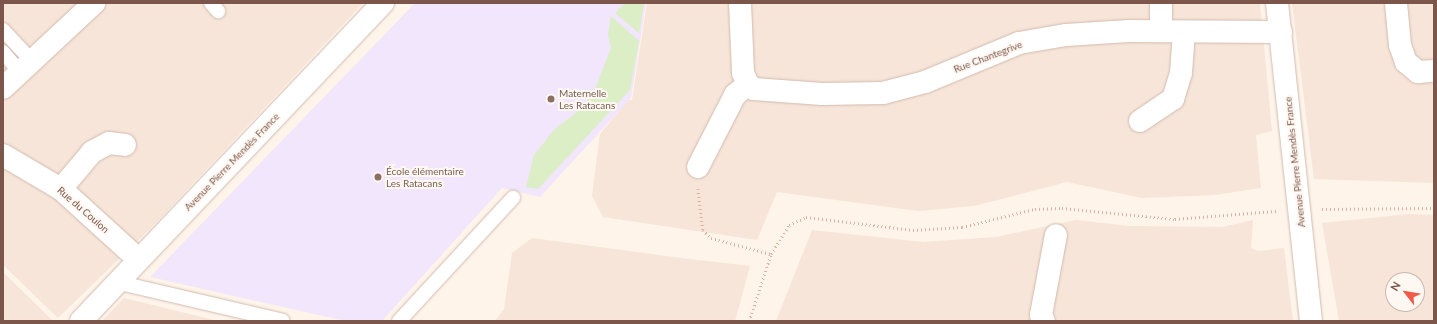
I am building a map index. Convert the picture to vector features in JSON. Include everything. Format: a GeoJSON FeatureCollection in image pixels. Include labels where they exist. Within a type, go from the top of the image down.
{"type":"FeatureCollection","features":[{"type":"Feature","properties":{"kind":"street"},"geometry":{"type":"LineString","coordinates":[[3,88],[94,3]]}},
{"type":"Feature","properties":{"kind":"street"},"geometry":{"type":"LineString","coordinates":[[698,167],[735,95],[748,84],[743,73],[740,3]]}},
{"type":"Feature","properties":{"kind":"street"},"geometry":{"type":"LineString","coordinates":[[1161,31],[1162,3]]}},
{"type":"Feature","properties":{"kind":"street","name":"Avenue Pierre Mendès France"},"geometry":{"type":"LineString","coordinates":[[1277,3],[1311,321]]}},
{"type":"Feature","properties":{"kind":"street"},"geometry":{"type":"LineString","coordinates":[[1396,3],[1400,45],[1406,62],[1418,72],[1434,71]]}},
{"type":"Feature","properties":{"kind":"street","name":"Avenue Pierre Mendès France"},"geometry":{"type":"LineString","coordinates":[[81,321],[376,6]]}},
{"type":"Feature","properties":{"kind":"street","name":"Rue Chantegrive"},"geometry":{"type":"LineString","coordinates":[[748,84],[754,89],[822,94],[883,93],[924,82],[1019,43],[1066,34],[1161,31],[1281,32]]}},
{"type":"Feature","properties":{"kind":"street"},"geometry":{"type":"LineString","coordinates":[[1140,120],[1174,99],[1181,73],[1184,32]]}},
{"type":"Feature","properties":{"kind":"street"},"geometry":{"type":"LineString","coordinates":[[61,189],[92,152],[109,142],[125,145]]}},
{"type":"Feature","properties":{"kind":"street","name":"Rue du Coulon"},"geometry":{"type":"LineString","coordinates":[[3,155],[61,189],[138,259]]}},
{"type":"Feature","properties":{"kind":"street"},"geometry":{"type":"LineString","coordinates":[[1044,321],[1041,315],[1056,235]]}},
{"type":"Feature","properties":{"kind":"lane"},"geometry":{"type":"LineString","coordinates":[[3,30],[26,66]]}},
{"type":"Feature","properties":{"kind":"lane"},"geometry":{"type":"LineString","coordinates":[[3,52],[26,66]]}},
{"type":"Feature","properties":{"kind":"lane"},"geometry":{"type":"LineString","coordinates":[[399,321],[513,198]]}},
{"type":"Feature","properties":{"kind":"lane"},"geometry":{"type":"LineString","coordinates":[[116,282],[283,321]]}},
{"type":"Feature","properties":{"kind":"path"},"geometry":{"type":"LineString","coordinates":[[698,167],[703,230],[721,243],[771,254]]}},
{"type":"Feature","properties":{"kind":"shaded area"},"geometry":{"type":"Polygon","coordinates":[[[3,3],[363,3],[153,226],[58,318],[3,265],[3,3]]]}},
{"type":"Feature","properties":{"kind":"shaded area","name":"École élémentaire Les Ratacans"},"geometry":{"type":"Polygon","coordinates":[[[415,3],[646,3],[631,98],[540,197],[502,188],[382,321],[345,321],[150,277],[415,3]]]}},
{"type":"Feature","properties":{"kind":"shaded area"},"geometry":{"type":"Polygon","coordinates":[[[647,3],[1260,3],[1272,131],[1256,135],[1261,188],[1215,195],[1142,198],[1067,182],[974,206],[918,211],[777,192],[757,240],[603,217],[592,196],[600,134],[628,100],[632,100],[647,3]]]}},
{"type":"Feature","properties":{"kind":"shaded area"},"geometry":{"type":"Polygon","coordinates":[[[1292,3],[1434,3],[1434,183],[1314,179],[1292,3]]]}},
{"type":"Feature","properties":{"kind":"shaded area"},"geometry":{"type":"Polygon","coordinates":[[[1409,214],[1434,215],[1434,321],[1339,321],[1322,223],[1409,214]]]}},
{"type":"Feature","properties":{"kind":"shaded area"},"geometry":{"type":"Polygon","coordinates":[[[1076,220],[1129,226],[1223,227],[1253,220],[1251,248],[1258,251],[1284,248],[1293,321],[776,321],[812,230],[923,242],[996,237],[1076,220]]]}},
{"type":"Feature","properties":{"kind":"shaded area"},"geometry":{"type":"Polygon","coordinates":[[[532,238],[750,266],[735,321],[495,321],[504,309],[512,253],[532,238]]]}},
{"type":"Feature","properties":{"kind":"shaded area"},"geometry":{"type":"Polygon","coordinates":[[[3,272],[53,321],[3,321],[3,272]]]}},
{"type":"Feature","properties":{"kind":"shaded area"},"geometry":{"type":"Polygon","coordinates":[[[124,298],[218,321],[102,321],[124,298]]]}},
{"type":"Feature","properties":{"kind":"green space"},"geometry":{"type":"Polygon","coordinates":[[[625,3],[644,3],[639,33],[615,13],[625,3]]]}},
{"type":"Feature","properties":{"kind":"green space"},"geometry":{"type":"Polygon","coordinates":[[[611,16],[639,41],[630,90],[538,189],[526,187],[534,155],[554,130],[577,112],[594,92],[611,48],[608,35],[611,16]]]}},
{"type":"Feature","properties":{"kind":"place","name":"Maternelle Les Ratacans"},"geometry":{"type":"Point","coordinates":[551,99]}},
{"type":"Feature","properties":{"kind":"place","name":"École élémentaire Les Ratacans"},"geometry":{"type":"Point","coordinates":[378,177]}}]}
